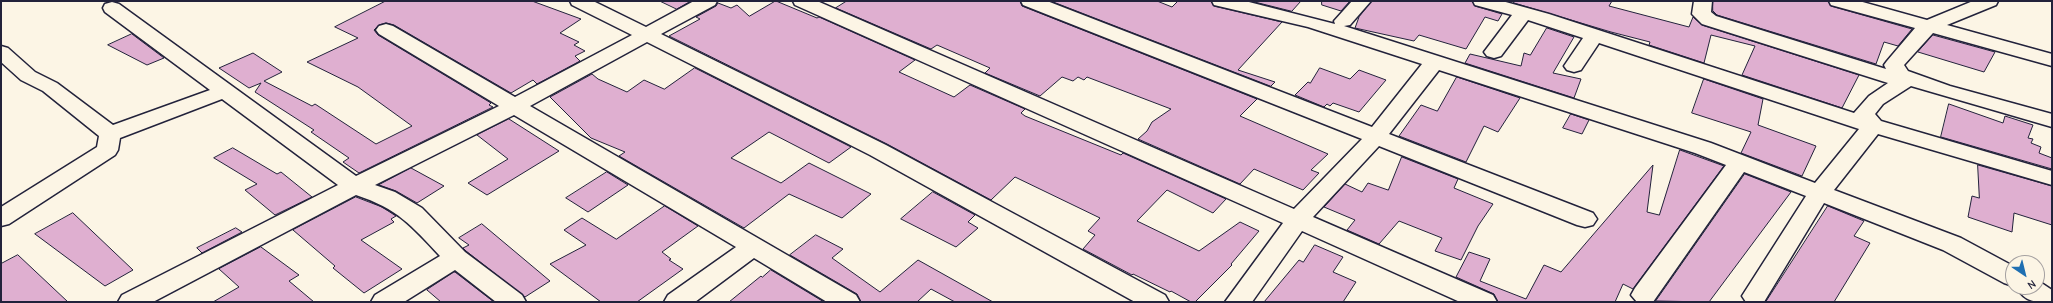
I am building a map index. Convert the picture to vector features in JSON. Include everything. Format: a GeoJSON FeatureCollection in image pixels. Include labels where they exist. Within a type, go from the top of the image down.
{"type":"FeatureCollection","features":[{"type":"Feature","properties":{"kind":"street"},"geometry":{"type":"LineString","coordinates":[[579,1],[878,150],[1156,302]]}},
{"type":"Feature","properties":{"kind":"street"},"geometry":{"type":"LineString","coordinates":[[131,302],[354,186],[515,106],[649,35],[708,1]]}},
{"type":"Feature","properties":{"kind":"street"},"geometry":{"type":"LineString","coordinates":[[802,1],[1484,302]]}},
{"type":"Feature","properties":{"kind":"street"},"geometry":{"type":"LineString","coordinates":[[1030,1],[1375,138],[1585,219]]}},
{"type":"Feature","properties":{"kind":"street"},"geometry":{"type":"LineString","coordinates":[[1221,1],[1314,23],[1695,146],[1952,244],[2005,273]]}},
{"type":"Feature","properties":{"kind":"street"},"geometry":{"type":"LineString","coordinates":[[1343,21],[1362,1]]}},
{"type":"Feature","properties":{"kind":"street"},"geometry":{"type":"LineString","coordinates":[[1482,1],[1594,35],[1873,126],[2052,178]]}},
{"type":"Feature","properties":{"kind":"street"},"geometry":{"type":"LineString","coordinates":[[1703,1],[1701,14],[1709,20],[2052,121]]}},
{"type":"Feature","properties":{"kind":"street"},"geometry":{"type":"LineString","coordinates":[[1838,1],[1930,25],[2052,60]]}},
{"type":"Feature","properties":{"kind":"street"},"geometry":{"type":"LineString","coordinates":[[1902,78],[1894,65],[1915,39],[1930,25],[1987,1]]}},
{"type":"Feature","properties":{"kind":"street"},"geometry":{"type":"LineString","coordinates":[[112,8],[354,186],[387,197],[414,214],[456,258],[513,302]]}},
{"type":"Feature","properties":{"kind":"street"},"geometry":{"type":"LineString","coordinates":[[1494,52],[1523,13]]}},
{"type":"Feature","properties":{"kind":"street"},"geometry":{"type":"LineString","coordinates":[[386,30],[847,302]]}},
{"type":"Feature","properties":{"kind":"street"},"geometry":{"type":"LineString","coordinates":[[1574,66],[1594,35]]}},
{"type":"Feature","properties":{"kind":"street"},"geometry":{"type":"LineString","coordinates":[[1,52],[28,76],[50,87],[110,134]]}},
{"type":"Feature","properties":{"kind":"street"},"geometry":{"type":"LineString","coordinates":[[1238,302],[1296,220],[1375,138],[1435,61]]}},
{"type":"Feature","properties":{"kind":"street"},"geometry":{"type":"LineString","coordinates":[[1873,126],[1864,114],[1876,100],[1902,78]]}},
{"type":"Feature","properties":{"kind":"street"},"geometry":{"type":"LineString","coordinates":[[110,134],[225,91]]}},
{"type":"Feature","properties":{"kind":"street"},"geometry":{"type":"LineString","coordinates":[[1755,296],[1819,193],[1873,126]]}},
{"type":"Feature","properties":{"kind":"street"},"geometry":{"type":"LineString","coordinates":[[1,218],[107,150],[110,134]]}},
{"type":"Feature","properties":{"kind":"street"},"geometry":{"type":"LineString","coordinates":[[1644,295],[1739,162]]}},
{"type":"Feature","properties":{"kind":"street"},"geometry":{"type":"LineString","coordinates":[[677,302],[753,247]]}},
{"type":"Feature","properties":{"kind":"street"},"geometry":{"type":"LineString","coordinates":[[384,302],[456,258]]}},
{"type":"Feature","properties":{"kind":"street"},"geometry":{"type":"LineString","coordinates":[[2040,295],[2050,302]]}},
{"type":"Feature","properties":{"kind":"building"},"geometry":{"type":"Polygon","coordinates":[[[386,1],[532,1],[581,19],[560,33],[579,42],[574,45],[585,51],[575,56],[580,61],[537,84],[533,80],[511,93],[394,25],[386,23],[379,25],[374,30],[378,35],[491,103],[489,105],[493,107],[359,173],[343,162],[349,158],[311,132],[314,130],[255,92],[261,83],[249,88],[219,68],[253,53],[282,72],[264,81],[312,106],[315,104],[376,144],[412,126],[358,87],[307,62],[358,38],[335,27],[386,1]]]}},
{"type":"Feature","properties":{"kind":"building"},"geometry":{"type":"Polygon","coordinates":[[[660,1],[691,1],[677,9],[660,1]]]}},
{"type":"Feature","properties":{"kind":"building"},"geometry":{"type":"Polygon","coordinates":[[[776,1],[817,18],[819,17],[915,60],[899,72],[954,97],[970,85],[1025,109],[1021,113],[1025,116],[1121,155],[1123,153],[1226,199],[1213,213],[1167,190],[1137,221],[1199,251],[1240,222],[1259,231],[1231,264],[1232,265],[1195,302],[1191,302],[1171,291],[1170,292],[1133,274],[1132,275],[1083,249],[1095,235],[1088,231],[1100,218],[1015,177],[991,200],[887,144],[669,36],[700,19],[696,17],[716,6],[718,3],[731,8],[737,5],[749,16],[776,1]]]}},
{"type":"Feature","properties":{"kind":"building"},"geometry":{"type":"Polygon","coordinates":[[[847,1],[1020,1],[1022,6],[1257,99],[1240,116],[1328,154],[1311,170],[1319,173],[1303,190],[1254,169],[1240,184],[1138,139],[1147,131],[1152,122],[1171,109],[1087,77],[1084,80],[1078,77],[1073,81],[1062,77],[1040,96],[985,73],[990,68],[937,45],[931,49],[836,8],[847,1]]]}},
{"type":"Feature","properties":{"kind":"building"},"geometry":{"type":"Polygon","coordinates":[[[1051,1],[1157,1],[1172,7],[1178,1],[1211,1],[1214,6],[1282,22],[1238,70],[1275,82],[1271,86],[1051,1]]]}},
{"type":"Feature","properties":{"kind":"building"},"geometry":{"type":"Polygon","coordinates":[[[1251,1],[1301,1],[1292,11],[1251,1]]]}},
{"type":"Feature","properties":{"kind":"building"},"geometry":{"type":"Polygon","coordinates":[[[1322,1],[1350,1],[1341,11],[1322,5],[1322,1]]]}},
{"type":"Feature","properties":{"kind":"building"},"geometry":{"type":"Polygon","coordinates":[[[1372,1],[1472,1],[1475,6],[1502,14],[1498,21],[1485,17],[1466,49],[1419,35],[1414,41],[1355,28],[1359,17],[1372,1]]]}},
{"type":"Feature","properties":{"kind":"building"},"geometry":{"type":"Polygon","coordinates":[[[1514,1],[1612,1],[1609,6],[1689,27],[1693,17],[1702,25],[1859,75],[1842,108],[1742,75],[1755,46],[1711,35],[1704,63],[1649,45],[1650,42],[1514,3],[1514,1]]]}},
{"type":"Feature","properties":{"kind":"building"},"geometry":{"type":"Polygon","coordinates":[[[1713,1],[1828,1],[1831,6],[1912,29],[1898,46],[1884,42],[1876,64],[1717,15],[1713,11],[1713,1]]]}},
{"type":"Feature","properties":{"kind":"building"},"geometry":{"type":"Polygon","coordinates":[[[1547,28],[1574,37],[1553,73],[1581,79],[1574,98],[1465,63],[1470,54],[1521,66],[1524,53],[1530,55],[1547,28]]]}},
{"type":"Feature","properties":{"kind":"building"},"geometry":{"type":"Polygon","coordinates":[[[132,34],[164,58],[147,65],[108,45],[132,34]]]}},
{"type":"Feature","properties":{"kind":"building"},"geometry":{"type":"Polygon","coordinates":[[[1933,35],[1995,52],[1984,72],[1918,52],[1933,35]]]}},
{"type":"Feature","properties":{"kind":"building"},"geometry":{"type":"Polygon","coordinates":[[[695,68],[851,147],[829,163],[769,132],[731,158],[781,183],[809,163],[871,194],[842,218],[789,194],[744,228],[619,156],[625,152],[591,138],[550,97],[592,74],[598,79],[627,92],[644,80],[664,89],[695,68]]]}},
{"type":"Feature","properties":{"kind":"building"},"geometry":{"type":"Polygon","coordinates":[[[1320,68],[1350,79],[1359,70],[1386,80],[1359,112],[1333,103],[1330,106],[1327,104],[1324,107],[1295,95],[1308,82],[1310,83],[1320,68]]]}},
{"type":"Feature","properties":{"kind":"building"},"geometry":{"type":"Polygon","coordinates":[[[1457,77],[1520,98],[1498,132],[1484,126],[1466,162],[1399,136],[1421,105],[1437,111],[1457,77]]]}},
{"type":"Feature","properties":{"kind":"building"},"geometry":{"type":"Polygon","coordinates":[[[1704,79],[1763,99],[1758,125],[1816,146],[1802,176],[1741,153],[1751,132],[1692,113],[1704,79]]]}},
{"type":"Feature","properties":{"kind":"building"},"geometry":{"type":"Polygon","coordinates":[[[1949,104],[2003,123],[2005,116],[2033,125],[2028,138],[2033,139],[2031,143],[2041,147],[2039,153],[2052,158],[2052,169],[1941,137],[1949,104]]]}},
{"type":"Feature","properties":{"kind":"building"},"geometry":{"type":"Polygon","coordinates":[[[1571,114],[1589,120],[1582,134],[1563,128],[1571,114]]]}},
{"type":"Feature","properties":{"kind":"building"},"geometry":{"type":"Polygon","coordinates":[[[509,119],[559,151],[487,195],[468,183],[508,159],[477,135],[509,119]]]}},
{"type":"Feature","properties":{"kind":"building"},"geometry":{"type":"Polygon","coordinates":[[[233,148],[277,174],[281,172],[312,197],[275,215],[245,190],[257,184],[214,158],[233,148]]]}},
{"type":"Feature","properties":{"kind":"building"},"geometry":{"type":"Polygon","coordinates":[[[1680,150],[1724,166],[1633,289],[1623,284],[1615,302],[1498,302],[1494,294],[1456,277],[1469,252],[1490,259],[1480,281],[1526,299],[1544,265],[1561,272],[1653,165],[1647,212],[1659,215],[1680,150]]]}},
{"type":"Feature","properties":{"kind":"building"},"geometry":{"type":"Polygon","coordinates":[[[1402,157],[1458,179],[1454,188],[1493,204],[1478,226],[1461,260],[1435,251],[1442,238],[1399,221],[1379,244],[1347,230],[1355,220],[1324,207],[1345,184],[1362,192],[1368,183],[1388,190],[1402,157]]]}},
{"type":"Feature","properties":{"kind":"building"},"geometry":{"type":"Polygon","coordinates":[[[1978,165],[2052,186],[2052,225],[2014,213],[2012,232],[1968,217],[1972,196],[1979,198],[1978,165]]]}},
{"type":"Feature","properties":{"kind":"building"},"geometry":{"type":"Polygon","coordinates":[[[411,168],[444,186],[417,203],[396,191],[379,185],[411,168]]]}},
{"type":"Feature","properties":{"kind":"building"},"geometry":{"type":"Polygon","coordinates":[[[607,172],[628,185],[588,212],[566,198],[607,172]]]}},
{"type":"Feature","properties":{"kind":"building"},"geometry":{"type":"Polygon","coordinates":[[[1745,174],[1791,192],[1709,302],[1656,301],[1745,174]]]}},
{"type":"Feature","properties":{"kind":"building"},"geometry":{"type":"Polygon","coordinates":[[[933,192],[975,215],[968,222],[978,228],[956,247],[901,219],[933,192]]]}},
{"type":"Feature","properties":{"kind":"building"},"geometry":{"type":"Polygon","coordinates":[[[356,197],[382,207],[396,216],[391,219],[394,222],[361,240],[402,269],[364,293],[333,268],[335,266],[293,230],[356,197]]]}},
{"type":"Feature","properties":{"kind":"building"},"geometry":{"type":"Polygon","coordinates":[[[665,206],[698,226],[662,252],[671,259],[669,260],[683,269],[637,302],[601,302],[550,264],[586,245],[564,230],[582,218],[616,239],[665,206]]]}},
{"type":"Feature","properties":{"kind":"building"},"geometry":{"type":"Polygon","coordinates":[[[1828,206],[1864,221],[1854,236],[1870,243],[1834,302],[1766,302],[1828,206]]]}},
{"type":"Feature","properties":{"kind":"building"},"geometry":{"type":"Polygon","coordinates":[[[73,213],[133,270],[105,286],[35,234],[73,213]]]}},
{"type":"Feature","properties":{"kind":"building"},"geometry":{"type":"Polygon","coordinates":[[[482,224],[550,281],[525,297],[466,251],[463,248],[469,245],[459,238],[482,224]]]}},
{"type":"Feature","properties":{"kind":"building"},"geometry":{"type":"Polygon","coordinates":[[[236,228],[242,232],[202,253],[197,248],[236,228]]]}},
{"type":"Feature","properties":{"kind":"building"},"geometry":{"type":"Polygon","coordinates":[[[816,235],[843,249],[832,258],[880,292],[918,260],[993,302],[955,302],[931,289],[917,302],[861,302],[857,294],[790,255],[816,235]]]}},
{"type":"Feature","properties":{"kind":"building"},"geometry":{"type":"Polygon","coordinates":[[[1315,245],[1343,257],[1333,272],[1356,282],[1343,302],[1264,302],[1299,260],[1303,262],[1315,245]]]}},
{"type":"Feature","properties":{"kind":"building"},"geometry":{"type":"Polygon","coordinates":[[[261,247],[299,275],[289,281],[314,302],[213,302],[239,287],[219,269],[261,247]]]}},
{"type":"Feature","properties":{"kind":"building"},"geometry":{"type":"Polygon","coordinates":[[[18,255],[68,302],[1,302],[1,264],[18,255]]]}},
{"type":"Feature","properties":{"kind":"building"},"geometry":{"type":"Polygon","coordinates":[[[771,270],[824,302],[729,302],[761,276],[762,277],[771,270]]]}},
{"type":"Feature","properties":{"kind":"building"},"geometry":{"type":"Polygon","coordinates":[[[454,272],[494,302],[441,302],[427,290],[454,272]]]}}]}
